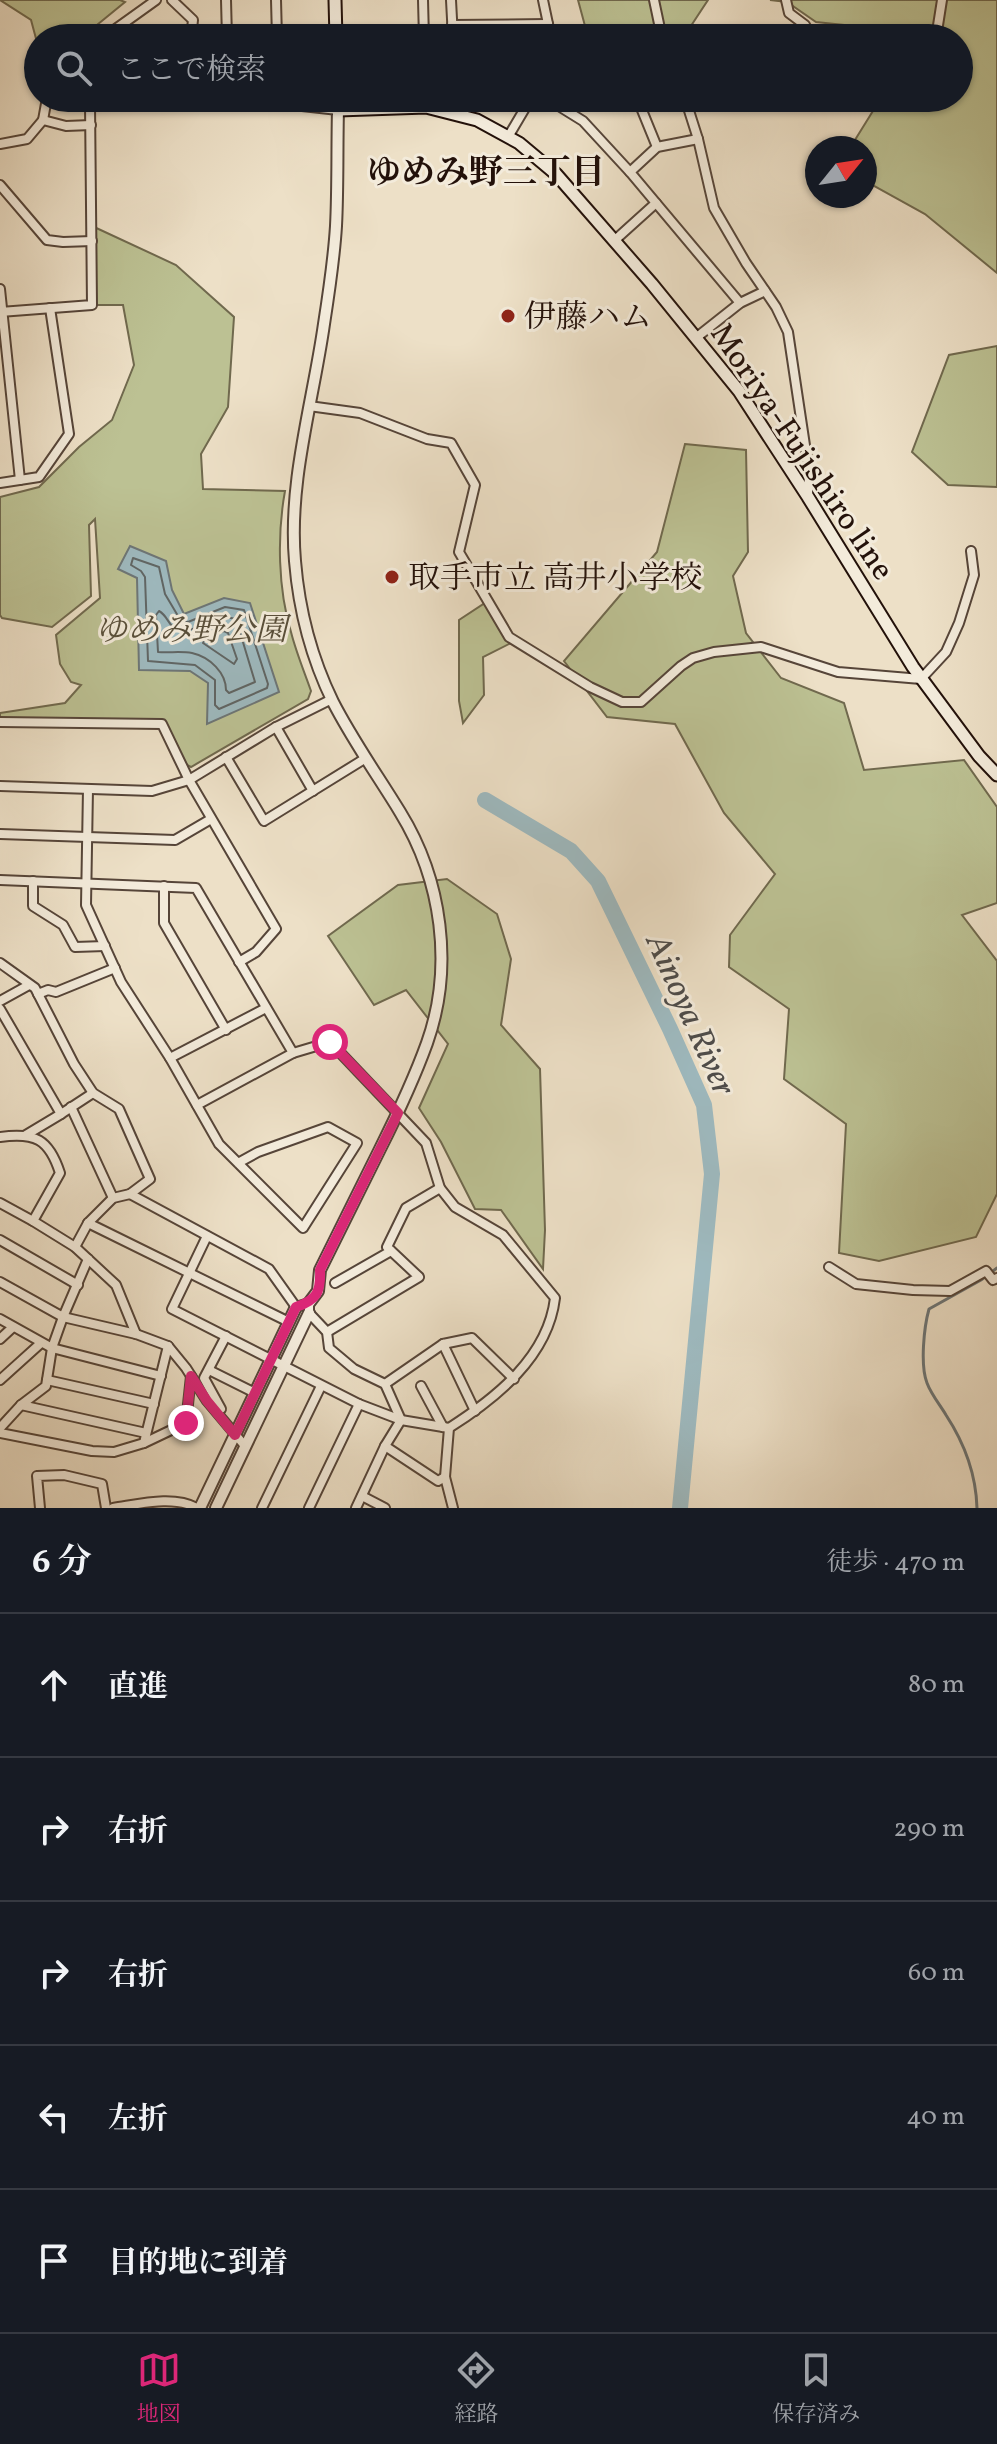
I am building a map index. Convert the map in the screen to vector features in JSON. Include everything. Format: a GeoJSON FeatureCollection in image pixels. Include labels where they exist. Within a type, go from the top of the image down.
{"type":"FeatureCollection","features":[{"type":"Feature","properties":{"kind":"main road"},"geometry":{"type":"LineString","coordinates":[[335,0],[336,24]]}},
{"type":"Feature","properties":{"kind":"main road","name":"Moriya-Fujishiro line"},"geometry":{"type":"LineString","coordinates":[[448,112],[477,120],[519,143],[556,174],[697,337],[739,391],[921,679],[997,775]]}},
{"type":"Feature","properties":{"kind":"street"},"geometry":{"type":"LineString","coordinates":[[123,24],[156,0]]}},
{"type":"Feature","properties":{"kind":"street"},"geometry":{"type":"LineString","coordinates":[[172,0],[193,20],[193,24]]}},
{"type":"Feature","properties":{"kind":"street"},"geometry":{"type":"LineString","coordinates":[[226,0],[227,24]]}},
{"type":"Feature","properties":{"kind":"street"},"geometry":{"type":"LineString","coordinates":[[276,0],[277,24]]}},
{"type":"Feature","properties":{"kind":"street"},"geometry":{"type":"LineString","coordinates":[[423,0],[424,24]]}},
{"type":"Feature","properties":{"kind":"street"},"geometry":{"type":"LineString","coordinates":[[451,0],[452,24]]}},
{"type":"Feature","properties":{"kind":"street"},"geometry":{"type":"LineString","coordinates":[[543,0],[548,24]]}},
{"type":"Feature","properties":{"kind":"street"},"geometry":{"type":"LineString","coordinates":[[654,0],[658,24]]}},
{"type":"Feature","properties":{"kind":"street"},"geometry":{"type":"LineString","coordinates":[[786,0],[789,13],[804,24]]}},
{"type":"Feature","properties":{"kind":"street"},"geometry":{"type":"LineString","coordinates":[[938,24],[942,0]]}},
{"type":"Feature","properties":{"kind":"street"},"geometry":{"type":"LineString","coordinates":[[0,144],[27,139],[43,120],[44,112]]}},
{"type":"Feature","properties":{"kind":"street"},"geometry":{"type":"LineString","coordinates":[[1,312],[92,305],[90,112]]}},
{"type":"Feature","properties":{"kind":"street"},"geometry":{"type":"LineString","coordinates":[[216,1508],[318,1291],[320,1270],[398,1113],[428,1041],[442,963],[433,890],[420,850],[332,699],[315,661],[302,610],[295,561],[294,516],[336,227],[338,112]]}},
{"type":"Feature","properties":{"kind":"street"},"geometry":{"type":"LineString","coordinates":[[508,137],[523,112]]}},
{"type":"Feature","properties":{"kind":"street"},"geometry":{"type":"LineString","coordinates":[[569,112],[583,121],[630,172],[740,303]]}},
{"type":"Feature","properties":{"kind":"street"},"geometry":{"type":"LineString","coordinates":[[643,112],[657,147]]}},
{"type":"Feature","properties":{"kind":"street"},"geometry":{"type":"LineString","coordinates":[[689,112],[714,208],[776,307],[788,332],[809,472],[808,497]]}},
{"type":"Feature","properties":{"kind":"street"},"geometry":{"type":"LineString","coordinates":[[43,120],[66,126],[91,125]]}},
{"type":"Feature","properties":{"kind":"street"},"geometry":{"type":"LineString","coordinates":[[630,172],[657,147],[698,139]]}},
{"type":"Feature","properties":{"kind":"street"},"geometry":{"type":"LineString","coordinates":[[0,185],[47,240],[92,241]]}},
{"type":"Feature","properties":{"kind":"street"},"geometry":{"type":"LineString","coordinates":[[615,240],[656,203]]}},
{"type":"Feature","properties":{"kind":"street"},"geometry":{"type":"LineString","coordinates":[[0,289],[20,480]]}},
{"type":"Feature","properties":{"kind":"street"},"geometry":{"type":"LineString","coordinates":[[697,337],[740,303],[765,291]]}},
{"type":"Feature","properties":{"kind":"street"},"geometry":{"type":"LineString","coordinates":[[0,483],[39,477],[69,434],[50,308]]}},
{"type":"Feature","properties":{"kind":"street"},"geometry":{"type":"LineString","coordinates":[[309,406],[360,413],[427,439],[451,443],[475,485],[459,552],[509,637],[590,687],[622,702],[641,702],[693,658],[714,652],[761,647],[838,672],[921,679],[946,652],[959,623],[974,575],[971,551]]}},
{"type":"Feature","properties":{"kind":"street"},"geometry":{"type":"LineString","coordinates":[[0,786],[152,791],[189,780],[276,727],[332,699]]}},
{"type":"Feature","properties":{"kind":"street"},"geometry":{"type":"LineString","coordinates":[[0,722],[162,724],[189,780],[276,929],[256,952],[239,962]]}},
{"type":"Feature","properties":{"kind":"street"},"geometry":{"type":"LineString","coordinates":[[276,727],[313,791]]}},
{"type":"Feature","properties":{"kind":"street"},"geometry":{"type":"LineString","coordinates":[[226,757],[264,821],[366,758]]}},
{"type":"Feature","properties":{"kind":"street"},"geometry":{"type":"LineString","coordinates":[[88,789],[86,905],[121,982],[170,1058],[219,1144],[238,1163],[303,1228],[357,1143],[328,1127],[258,1152],[238,1163]]}},
{"type":"Feature","properties":{"kind":"street"},"geometry":{"type":"LineString","coordinates":[[0,834],[175,840],[211,819]]}},
{"type":"Feature","properties":{"kind":"street"},"geometry":{"type":"LineString","coordinates":[[0,880],[196,888],[293,1053]]}},
{"type":"Feature","properties":{"kind":"street"},"geometry":{"type":"LineString","coordinates":[[33,881],[33,906],[63,925],[75,947],[105,946]]}},
{"type":"Feature","properties":{"kind":"street"},"geometry":{"type":"LineString","coordinates":[[164,886],[164,923],[226,1030]]}},
{"type":"Feature","properties":{"kind":"street"},"geometry":{"type":"LineString","coordinates":[[0,963],[35,988],[74,1064],[93,1093],[119,1109],[150,1179],[130,1194],[113,1198],[88,1223],[75,1247]]}},
{"type":"Feature","properties":{"kind":"street"},"geometry":{"type":"LineString","coordinates":[[38,994],[48,990],[56,992],[115,968]]}},
{"type":"Feature","properties":{"kind":"street"},"geometry":{"type":"LineString","coordinates":[[0,1001],[29,985]]}},
{"type":"Feature","properties":{"kind":"street"},"geometry":{"type":"LineString","coordinates":[[170,1058],[266,1008]]}},
{"type":"Feature","properties":{"kind":"street"},"geometry":{"type":"LineString","coordinates":[[0,1009],[61,1114]]}},
{"type":"Feature","properties":{"kind":"street"},"geometry":{"type":"LineString","coordinates":[[197,1105],[293,1053],[330,1042],[426,1143],[440,1188],[455,1207],[503,1235],[555,1298],[552,1318],[514,1379],[475,1411],[446,1428],[401,1420],[321,1386],[172,1309],[207,1236]]}},
{"type":"Feature","properties":{"kind":"street"},"geometry":{"type":"LineString","coordinates":[[26,1135],[93,1093]]}},
{"type":"Feature","properties":{"kind":"street"},"geometry":{"type":"LineString","coordinates":[[71,1107],[113,1198]]}},
{"type":"Feature","properties":{"kind":"street"},"geometry":{"type":"LineString","coordinates":[[0,1137],[26,1135],[53,1152],[60,1173],[33,1221]]}},
{"type":"Feature","properties":{"kind":"street"},"geometry":{"type":"LineString","coordinates":[[327,1332],[419,1277],[387,1247],[406,1208],[440,1188]]}},
{"type":"Feature","properties":{"kind":"street"},"geometry":{"type":"LineString","coordinates":[[130,1194],[269,1269],[296,1307]]}},
{"type":"Feature","properties":{"kind":"street"},"geometry":{"type":"LineString","coordinates":[[0,1202],[75,1247],[116,1285],[136,1334]]}},
{"type":"Feature","properties":{"kind":"street"},"geometry":{"type":"LineString","coordinates":[[88,1223],[289,1322]]}},
{"type":"Feature","properties":{"kind":"street"},"geometry":{"type":"LineString","coordinates":[[0,1240],[78,1285]]}},
{"type":"Feature","properties":{"kind":"street"},"geometry":{"type":"LineString","coordinates":[[335,1283],[391,1251]]}},
{"type":"Feature","properties":{"kind":"street"},"geometry":{"type":"LineString","coordinates":[[88,1259],[52,1348],[46,1386],[21,1405],[0,1430],[92,1451],[114,1452],[144,1443],[186,1423],[191,1376]]}},
{"type":"Feature","properties":{"kind":"street"},"geometry":{"type":"LineString","coordinates":[[829,1267],[856,1284],[913,1290],[950,1291],[986,1271],[993,1280],[997,1278]]}},
{"type":"Feature","properties":{"kind":"street"},"geometry":{"type":"LineString","coordinates":[[0,1282],[63,1317],[136,1334],[168,1346],[207,1401],[245,1446]]}},
{"type":"Feature","properties":{"kind":"street"},"geometry":{"type":"LineString","coordinates":[[296,1307],[309,1308],[327,1332],[329,1348],[354,1369],[385,1384],[401,1420]]}},
{"type":"Feature","properties":{"kind":"street"},"geometry":{"type":"LineString","coordinates":[[113,1508],[185,1502],[199,1508],[296,1307]]}},
{"type":"Feature","properties":{"kind":"street"},"geometry":{"type":"LineString","coordinates":[[0,1319],[52,1348],[161,1376]]}},
{"type":"Feature","properties":{"kind":"street"},"geometry":{"type":"LineString","coordinates":[[0,1339],[13,1327]]}},
{"type":"Feature","properties":{"kind":"street"},"geometry":{"type":"LineString","coordinates":[[221,1409],[204,1378],[226,1336]]}},
{"type":"Feature","properties":{"kind":"street"},"geometry":{"type":"LineString","coordinates":[[385,1384],[443,1344],[472,1338],[514,1379]]}},
{"type":"Feature","properties":{"kind":"street"},"geometry":{"type":"LineString","coordinates":[[0,1380],[41,1343]]}},
{"type":"Feature","properties":{"kind":"street"},"geometry":{"type":"LineString","coordinates":[[443,1344],[475,1411]]}},
{"type":"Feature","properties":{"kind":"street"},"geometry":{"type":"LineString","coordinates":[[144,1443],[168,1346]]}},
{"type":"Feature","properties":{"kind":"street"},"geometry":{"type":"LineString","coordinates":[[209,1370],[255,1393]]}},
{"type":"Feature","properties":{"kind":"street"},"geometry":{"type":"LineString","coordinates":[[47,1380],[154,1404]]}},
{"type":"Feature","properties":{"kind":"street"},"geometry":{"type":"LineString","coordinates":[[262,1508],[321,1386]]}},
{"type":"Feature","properties":{"kind":"street"},"geometry":{"type":"LineString","coordinates":[[421,1386],[446,1428],[445,1477],[453,1508]]}},
{"type":"Feature","properties":{"kind":"street"},"geometry":{"type":"LineString","coordinates":[[309,1508],[359,1404]]}},
{"type":"Feature","properties":{"kind":"street"},"geometry":{"type":"LineString","coordinates":[[21,1405],[146,1433]]}},
{"type":"Feature","properties":{"kind":"street"},"geometry":{"type":"LineString","coordinates":[[356,1508],[385,1446],[401,1420]]}},
{"type":"Feature","properties":{"kind":"street"},"geometry":{"type":"LineString","coordinates":[[385,1446],[438,1481],[445,1477]]}},
{"type":"Feature","properties":{"kind":"street"},"geometry":{"type":"LineString","coordinates":[[40,1508],[37,1476],[64,1475],[102,1484],[106,1508]]}},
{"type":"Feature","properties":{"kind":"street"},"geometry":{"type":"LineString","coordinates":[[362,1496],[385,1508]]}},
{"type":"Feature","properties":{"kind":"green space"},"geometry":{"type":"Polygon","coordinates":[[[0,0],[125,2],[98,24],[32,24],[31,20],[0,0]]]}},
{"type":"Feature","properties":{"kind":"green space"},"geometry":{"type":"Polygon","coordinates":[[[578,0],[708,0],[692,24],[584,24],[578,0]]]}},
{"type":"Feature","properties":{"kind":"green space"},"geometry":{"type":"Polygon","coordinates":[[[770,0],[997,0],[997,273],[925,214],[877,188],[877,136],[857,136],[872,112],[973,112],[973,24],[816,22],[787,2],[770,0]]]}},
{"type":"Feature","properties":{"kind":"green space","name":"ゆめみ野公園"},"geometry":{"type":"Polygon","coordinates":[[[92,226],[176,265],[234,317],[228,407],[201,454],[203,489],[285,491],[280,544],[283,598],[311,691],[308,699],[191,767],[163,722],[0,718],[0,713],[65,703],[81,685],[71,682],[60,664],[56,635],[100,598],[95,519],[89,525],[91,596],[52,627],[2,618],[0,615],[0,497],[39,487],[79,447],[112,420],[134,365],[123,305],[92,305],[92,226]]]}},
{"type":"Feature","properties":{"kind":"green space"},"geometry":{"type":"Polygon","coordinates":[[[997,346],[997,487],[948,485],[912,452],[949,355],[997,346]]]}},
{"type":"Feature","properties":{"kind":"green space"},"geometry":{"type":"Polygon","coordinates":[[[685,444],[746,450],[748,552],[733,576],[746,633],[781,678],[844,703],[864,770],[964,760],[997,807],[997,903],[962,915],[997,961],[997,1194],[976,1237],[879,1261],[839,1253],[846,1124],[784,1079],[789,1009],[729,967],[730,935],[775,874],[724,813],[675,724],[607,717],[564,661],[657,552],[685,444]]]}},
{"type":"Feature","properties":{"kind":"green space"},"geometry":{"type":"Polygon","coordinates":[[[488,601],[515,641],[483,657],[484,695],[463,723],[459,701],[459,620],[488,601]]]}},
{"type":"Feature","properties":{"kind":"green space"},"geometry":{"type":"Polygon","coordinates":[[[447,879],[497,914],[511,959],[501,1025],[540,1069],[545,1230],[543,1269],[501,1210],[475,1209],[441,1142],[419,1108],[448,1044],[406,990],[374,1005],[328,936],[398,885],[447,879]]]}},
{"type":"Feature","properties":{"kind":"water"},"geometry":{"type":"Polygon","coordinates":[[[130,546],[166,561],[172,590],[184,614],[224,598],[250,603],[279,692],[207,724],[208,683],[190,671],[139,670],[137,578],[118,569],[130,546]]]}},
{"type":"Feature","properties":{"kind":"waterway","name":"Ainoya River"},"geometry":{"type":"LineString","coordinates":[[485,800],[571,851],[598,881],[704,1105],[712,1174],[680,1508]]}},
{"type":"Feature","properties":{"kind":"waterway"},"geometry":{"type":"LineString","coordinates":[[977,1508],[972,1471],[964,1448],[927,1383],[924,1336],[929,1309],[997,1268]]}},
{"type":"Feature","properties":{"kind":"place","name":"伊藤ハム"},"geometry":{"type":"Point","coordinates":[508,316]}},
{"type":"Feature","properties":{"kind":"place","name":"取手市立 高井小学校"},"geometry":{"type":"Point","coordinates":[392,577]}},
{"type":"Feature","properties":{"kind":"district","name":"ゆめみ野三丁目"},"geometry":{"type":"Point","coordinates":[486,171]}},
{"type":"Feature","properties":{"kind":"route"},"geometry":{"type":"LineString","coordinates":[[186,1423],[191,1376],[235,1435],[296,1307],[309,1303],[318,1291],[320,1270],[398,1113],[330,1042]]}}]}
